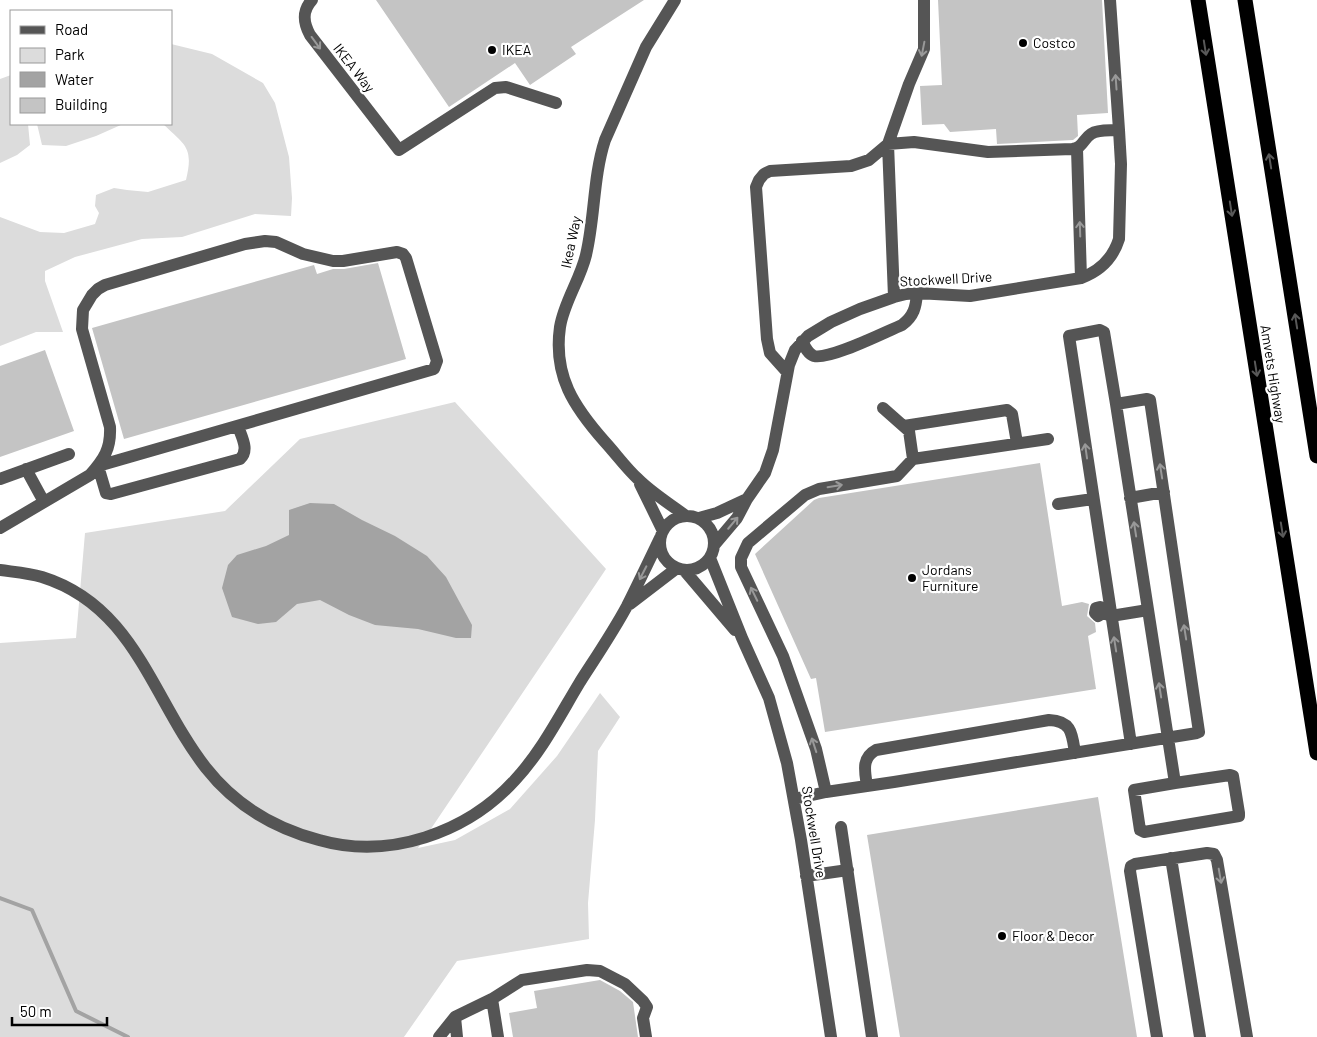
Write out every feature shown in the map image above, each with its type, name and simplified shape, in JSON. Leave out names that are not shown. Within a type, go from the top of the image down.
[{"type":"highway","name":"Amvets Highway","points":[[1198,0],[1317,753]]},
{"type":"highway","points":[[1245,0],[1317,456]]},
{"type":"street","name":"IKEA Way","points":[[312,0],[306,6],[305,27],[399,150],[491,89],[499,86],[556,103]]},
{"type":"street","name":"Ikea Way","points":[[675,0],[646,47],[605,140],[597,171],[589,242],[584,263],[560,325],[559,340],[562,373],[567,389],[584,418],[638,479],[686,516]]},
{"type":"street","points":[[894,297],[888,144],[906,92],[924,49],[924,0]]},
{"type":"street","name":"Stockwell Drive","points":[[714,544],[737,518],[747,499],[765,473],[773,450],[787,372],[792,357],[802,341],[816,330],[831,322],[894,297],[917,293],[970,296],[1081,278],[1095,272],[1112,256],[1117,245],[1120,226],[1121,164],[1110,0]]},
{"type":"street","points":[[787,372],[770,353],[767,339],[756,187],[764,174],[777,169],[851,166],[869,160],[888,144],[914,142],[988,152],[1077,149],[1092,133],[1119,130]]},
{"type":"street","points":[[1077,149],[1081,278]]},
{"type":"street","points":[[0,528],[90,475],[108,450],[110,427],[82,329],[83,310],[98,289],[114,282],[257,242],[276,242],[303,254],[333,261],[397,252],[403,254],[406,258],[437,361],[434,369],[98,466]]},
{"type":"street","points":[[802,341],[810,354],[816,356],[829,355],[844,350],[902,325],[914,312],[917,293]]},
{"type":"street","points":[[1131,744],[1103,613],[1093,499],[1069,336],[1100,330],[1104,332],[1116,404],[1175,783]]},
{"type":"street","points":[[794,799],[826,792],[1199,732],[1149,399],[1116,404]]},
{"type":"street","points":[[883,408],[909,431],[913,459]]},
{"type":"street","points":[[904,426],[1007,410],[1012,414],[1017,443]]},
{"type":"street","points":[[98,466],[104,489],[106,493],[111,494],[240,459],[244,455],[245,450],[238,426]]},
{"type":"street","points":[[826,792],[816,749],[783,656],[741,567],[740,558],[748,543],[805,495],[819,489],[897,476],[913,459],[1048,439]]},
{"type":"street","points":[[0,478],[69,454]]},
{"type":"street","points":[[26,469],[44,502]]},
{"type":"street","name":"Ikea Way","points":[[638,479],[662,535]]},
{"type":"street","points":[[1130,498],[1164,492]]},
{"type":"street","points":[[0,570],[42,577],[66,587],[81,594],[109,618],[134,649],[191,747],[221,785],[238,801],[276,825],[304,836],[330,844],[355,847],[382,846],[409,842],[460,823],[498,798],[525,769],[544,741],[626,607],[670,522],[686,516],[699,518],[717,513],[747,499]]},
{"type":"street","points":[[1058,504],[1093,499]]},
{"type":"street","points":[[662,535],[661,548],[669,563],[681,569],[696,569],[710,558],[714,544],[711,529],[699,518]]},
{"type":"street","name":"Stockwell Drive","points":[[710,558],[760,677],[776,721],[787,763],[831,1037]]},
{"type":"street","points":[[626,607],[681,569]]},
{"type":"street","name":"Stockwell Drive","points":[[681,569],[742,638]]},
{"type":"street","points":[[1103,613],[1148,610]]},
{"type":"street","points":[[866,786],[865,761],[870,753],[876,750],[1049,720],[1058,721],[1069,728],[1075,753]]},
{"type":"street","points":[[1233,776],[1240,813],[1238,816],[1153,830],[1140,830],[1134,790],[1175,783],[1233,776]]},
{"type":"street","points":[[841,827],[872,1037]]},
{"type":"street","points":[[1157,1037],[1130,871],[1131,866],[1207,853],[1214,854],[1217,860],[1247,1037]]},
{"type":"street","points":[[1171,858],[1200,1037]]},
{"type":"street","points":[[806,876],[848,870]]},
{"type":"street","points":[[440,1037],[455,1017],[492,999],[522,980],[587,970],[600,971],[625,984],[643,1001],[647,1007],[643,1018],[646,1037]]},
{"type":"street","points":[[492,999],[498,1037]]},
{"type":"street","points":[[455,1017],[457,1037]]},
{"type":"green space","points":[[172,44],[212,54],[263,83],[275,103],[289,157],[292,198],[291,216],[255,214],[182,237],[142,239],[75,257],[45,271],[45,281],[63,332],[36,332],[0,346],[0,217],[40,232],[64,233],[95,224],[99,213],[95,206],[96,195],[114,188],[148,192],[186,180],[189,160],[188,153],[177,137],[164,125],[172,125]]},
{"type":"green space","points":[[10,75],[10,125],[28,125],[30,145],[17,155],[0,163],[0,79]]},
{"type":"green space","points":[[37,125],[121,125],[66,146],[42,145]]},
{"type":"green space","points":[[455,402],[606,569],[418,848],[455,840],[510,809],[557,756],[600,693],[620,717],[598,751],[595,820],[588,903],[589,939],[457,961],[404,1037],[0,1037],[0,643],[76,638],[85,533],[225,511],[300,439]]},
{"type":"water","points":[[310,503],[334,504],[395,536],[427,556],[446,577],[472,625],[471,638],[456,638],[418,629],[375,625],[349,615],[320,600],[297,604],[276,622],[258,624],[232,617],[222,588],[228,565],[237,555],[266,546],[289,535],[289,510]]},
{"type":"building","name":"IKEA","points":[[376,0],[644,0],[571,47],[576,54],[530,85],[515,63],[449,107]]},
{"type":"building","name":"Costco","points":[[938,0],[1102,0],[1108,113],[1077,115],[1078,136],[1073,140],[997,144],[996,129],[950,132],[944,124],[922,125],[920,86],[942,85]]},
{"type":"building","points":[[378,263],[406,359],[124,439],[92,328],[314,265],[317,274],[333,269]]},
{"type":"building","points":[[45,350],[74,431],[0,457],[0,366]]},
{"type":"building","name":"Jordans Furniture","points":[[1040,463],[1062,606],[1082,602],[1089,604],[1087,616],[1095,623],[1096,632],[1088,636],[1096,689],[825,732],[816,678],[811,679],[755,554],[814,500],[819,498]]},
{"type":"building","name":"Floor & Decor","points":[[1098,797],[1137,1037],[900,1037],[867,835]]},
{"type":"building","points":[[600,980],[620,991],[633,1002],[638,1037],[513,1037],[509,1013],[537,1008],[534,991]]},
{"type":"waterway","points":[[0,898],[32,910],[76,1011],[128,1037]]},
{"type":"place","name":"Costco","points":[[1023,43]]},
{"type":"place","name":"IKEA","points":[[492,50]]},
{"type":"place","name":"Jordans Furniture","points":[[912,578]]},
{"type":"place","name":"Floor & Decor","points":[[1002,936]]}]
